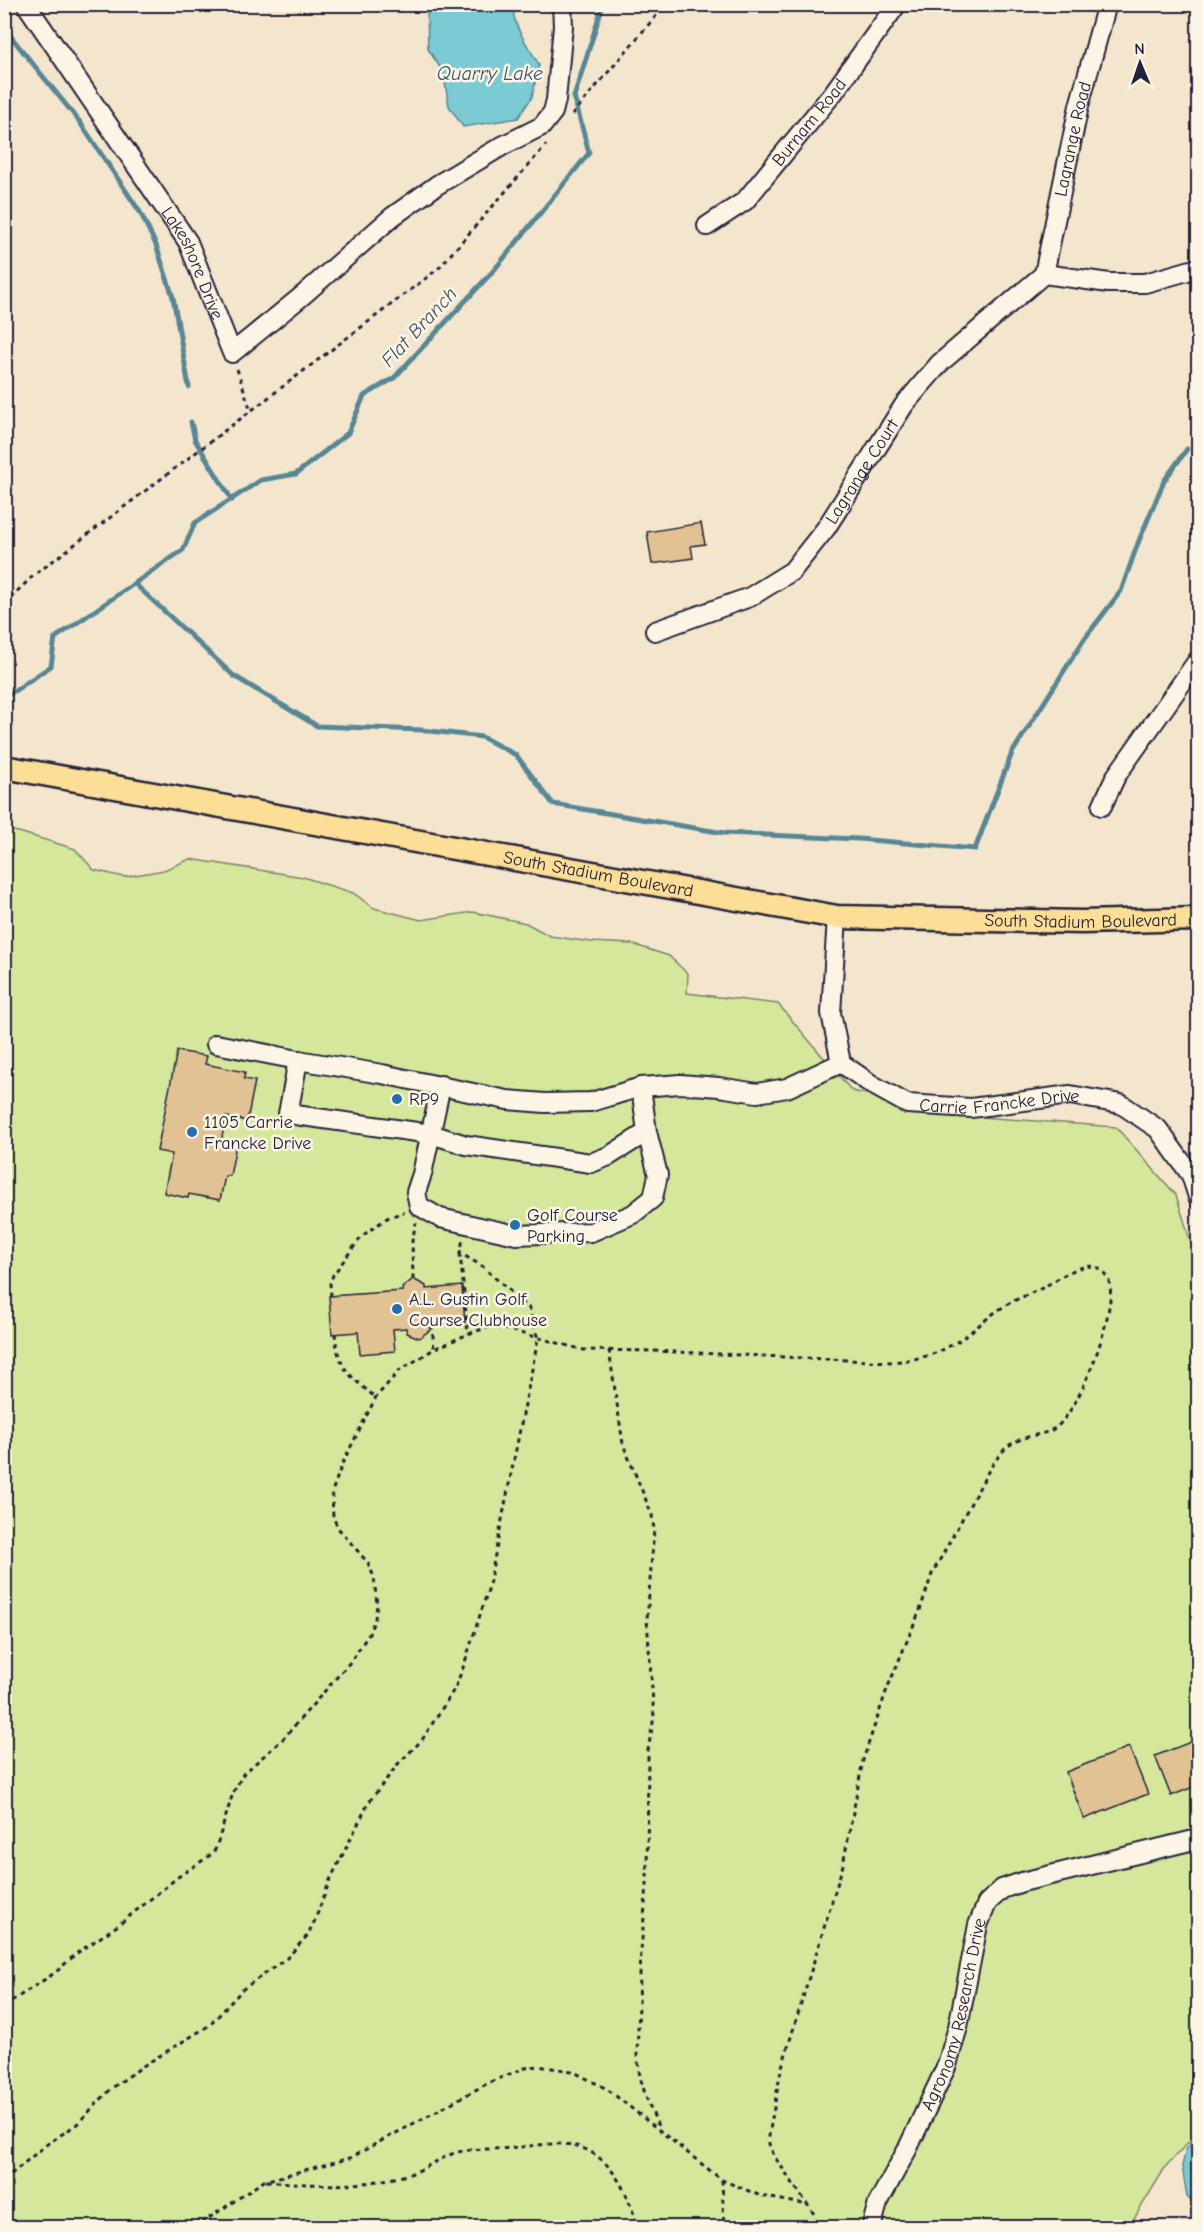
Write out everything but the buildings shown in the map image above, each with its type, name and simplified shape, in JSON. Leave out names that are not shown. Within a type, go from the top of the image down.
[{"type":"main road","name":"South Stadium Boulevard","points":[[4,767],[837,917],[1082,922],[1198,919]]},
{"type":"street","name":"Lakeshore Drive","points":[[26,4],[188,242],[232,353]]},
{"type":"street","points":[[232,353],[302,296],[392,216],[437,185],[502,146],[542,126],[553,112],[563,26],[562,4]]},
{"type":"street","name":"Burnam Road","points":[[707,226],[745,201],[834,92],[897,4]]},
{"type":"street","name":"Lagrange Road","points":[[1044,274],[1079,106],[1107,4]]},
{"type":"street","points":[[1044,274],[1109,283],[1145,283],[1198,268]]},
{"type":"street","name":"Lagrange Court","points":[[655,631],[750,597],[792,571],[826,528],[910,398],[940,363],[1044,274]]},
{"type":"street","points":[[1102,806],[1116,776],[1198,660]]},
{"type":"street","points":[[216,1044],[441,1085],[507,1100],[545,1103],[591,1102],[641,1087],[680,1084],[758,1093],[787,1088],[841,1063],[831,1013],[837,917]]},
{"type":"street","points":[[298,1060],[288,1114],[431,1134],[466,1145],[591,1163],[609,1156],[647,1132]]},
{"type":"street","name":"Carrie Francke Drive","points":[[841,1063],[871,1084],[907,1104],[971,1108],[1070,1095],[1121,1104],[1158,1129],[1191,1175],[1198,1197]]},
{"type":"street","points":[[441,1085],[416,1192],[419,1206],[440,1218],[516,1235],[591,1232],[633,1214],[653,1197],[658,1175],[647,1132],[641,1087]]},
{"type":"street","name":"Agronomy Research Drive","points":[[871,2228],[878,2203],[907,2150],[947,2065],[958,2027],[978,1924],[987,1903],[1002,1889],[1022,1882],[1198,1839]]},
{"type":"path","points":[[565,122],[666,4]]},
{"type":"path","points":[[4,603],[33,576],[438,269],[550,139]]},
{"type":"path","points":[[232,353],[251,411]]},
{"type":"path","points":[[413,1279],[412,1241],[419,1206]]},
{"type":"path","points":[[331,1296],[330,1283],[333,1275],[362,1236],[371,1227],[387,1218],[419,1206]]},
{"type":"path","points":[[467,1224],[460,1253],[468,1334]]},
{"type":"path","points":[[4,2180],[46,2145],[77,2124],[112,2088],[142,2066],[210,2025],[243,1989],[287,1958],[307,1936],[330,1880],[369,1802],[392,1771],[422,1740],[455,1688],[488,1590],[538,1339],[529,1308],[482,1266],[460,1253]]},
{"type":"path","points":[[4,2006],[56,1972],[77,1953],[117,1926],[178,1877],[212,1854],[216,1848],[233,1793],[243,1774],[294,1727],[351,1661],[369,1634],[377,1605],[374,1577],[368,1563],[338,1528],[333,1517],[332,1492],[342,1464],[376,1397],[399,1371],[434,1349],[490,1327],[584,1350],[892,1362],[913,1360],[931,1356],[951,1346],[1012,1300],[1080,1268],[1088,1266],[1102,1270],[1110,1286],[1109,1309],[1100,1344],[1068,1414],[1053,1431],[1017,1441],[1000,1455],[989,1470],[948,1541],[932,1574],[920,1610],[887,1689],[863,1760],[843,1864],[781,2070],[768,2135],[774,2156],[814,2214],[814,2228]]},
{"type":"path","points":[[432,1325],[434,1349]]},
{"type":"path","points":[[335,1333],[337,1353],[344,1366],[355,1380],[376,1397]]},
{"type":"path","points":[[609,1350],[623,1444],[652,1515],[654,1529],[647,1619],[654,1717],[648,1750],[647,1886],[641,1950],[637,2055],[645,2097],[660,2131]]},
{"type":"path","points":[[194,2228],[264,2181],[350,2158],[490,2082],[525,2068],[555,2067],[589,2078],[607,2089],[722,2180],[761,2196],[808,2205]]},
{"type":"path","points":[[264,2181],[348,2186],[413,2173],[453,2154],[471,2150],[573,2145],[594,2153],[610,2168],[626,2193],[638,2228]]},
{"type":"path","points":[[722,2180],[724,2228]]},
{"type":"green space","points":[[5,830],[75,849],[94,870],[124,877],[164,870],[190,859],[303,877],[353,893],[374,908],[421,920],[473,912],[526,923],[550,936],[591,942],[632,944],[669,956],[688,974],[687,993],[778,1004],[852,1091],[967,1116],[1116,1127],[1176,1195],[1198,1265],[1198,2132],[1166,2166],[1129,2227],[5,2228]]},
{"type":"water","name":"Quarry Lake","points":[[429,5],[514,5],[518,28],[539,65],[532,97],[518,118],[463,127],[449,106],[443,72],[428,49],[427,11]]},
{"type":"water","points":[[1198,2136],[1198,2208],[1187,2197],[1182,2166],[1186,2149]]},
{"type":"waterway","name":"Flat Branch","points":[[4,698],[51,666],[55,638],[183,550],[195,523],[261,480],[296,474],[348,433],[364,396],[394,378],[495,269],[589,153],[574,97],[603,4]]},
{"type":"waterway","points":[[4,28],[79,121],[140,212],[156,245],[173,297],[189,387]]},
{"type":"waterway","points":[[191,422],[195,440],[232,500]]},
{"type":"waterway","points":[[135,584],[234,676],[317,726],[422,730],[482,737],[516,755],[553,804],[724,833],[858,839],[975,849],[1012,753],[1085,638],[1121,591],[1164,481],[1187,449]]},
{"type":"place","name":"RP9","points":[[397,1099]]},
{"type":"place","name":"1105 Carrie Francke Drive","points":[[192,1132]]},
{"type":"place","name":"Golf Course Parking","points":[[515,1225]]},
{"type":"place","name":"A.L. Gustin Golf Course Clubhouse","points":[[397,1309]]}]
